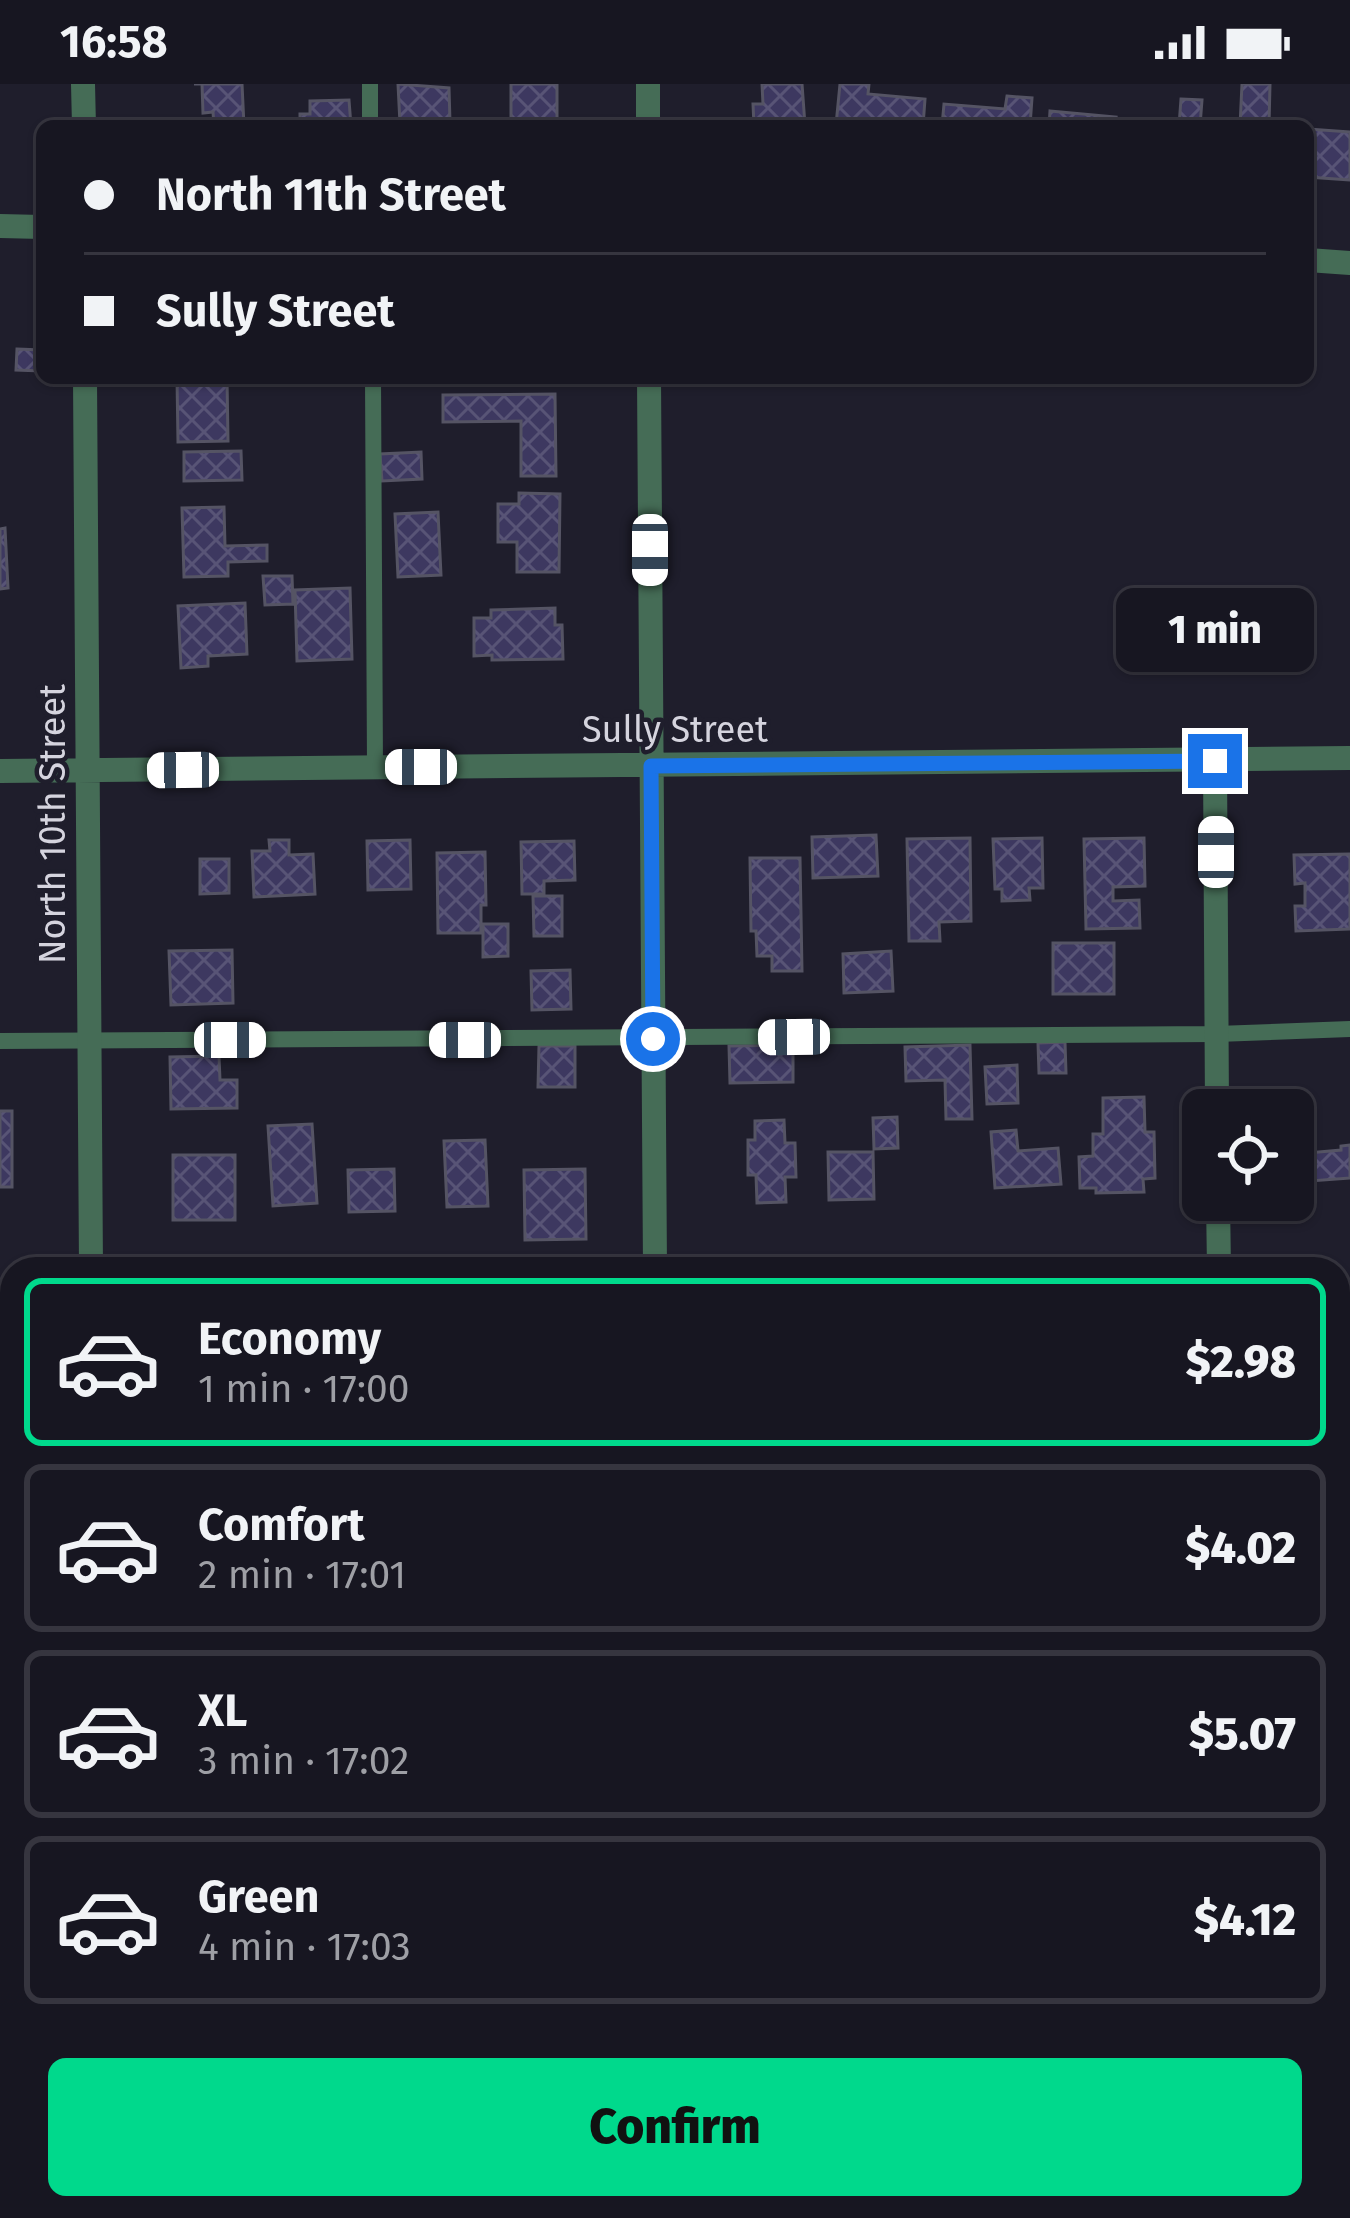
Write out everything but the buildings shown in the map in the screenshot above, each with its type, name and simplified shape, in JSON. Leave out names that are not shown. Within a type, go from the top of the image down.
[{"type":"street","points":[[83,84],[83,120]]},
{"type":"street","points":[[648,84],[648,120]]},
{"type":"street","points":[[0,226],[36,226]]},
{"type":"street","points":[[1314,260],[1350,263]]},
{"type":"street","name":"North 10th Street","points":[[85,384],[91,1257]]},
{"type":"street","points":[[649,384],[655,1257]]},
{"type":"street","name":"Sully Street","points":[[0,771],[1350,758]]},
{"type":"street","points":[[1215,761],[1217,1089]]},
{"type":"street","points":[[1218,1221],[1219,1257]]},
{"type":"lane","points":[[370,84],[370,120]]},
{"type":"lane","points":[[373,384],[375,768]]},
{"type":"lane","points":[[0,1041],[1217,1034],[1350,1029]]},
{"type":"route","points":[[653,1039],[651,766],[1215,761]]}]
